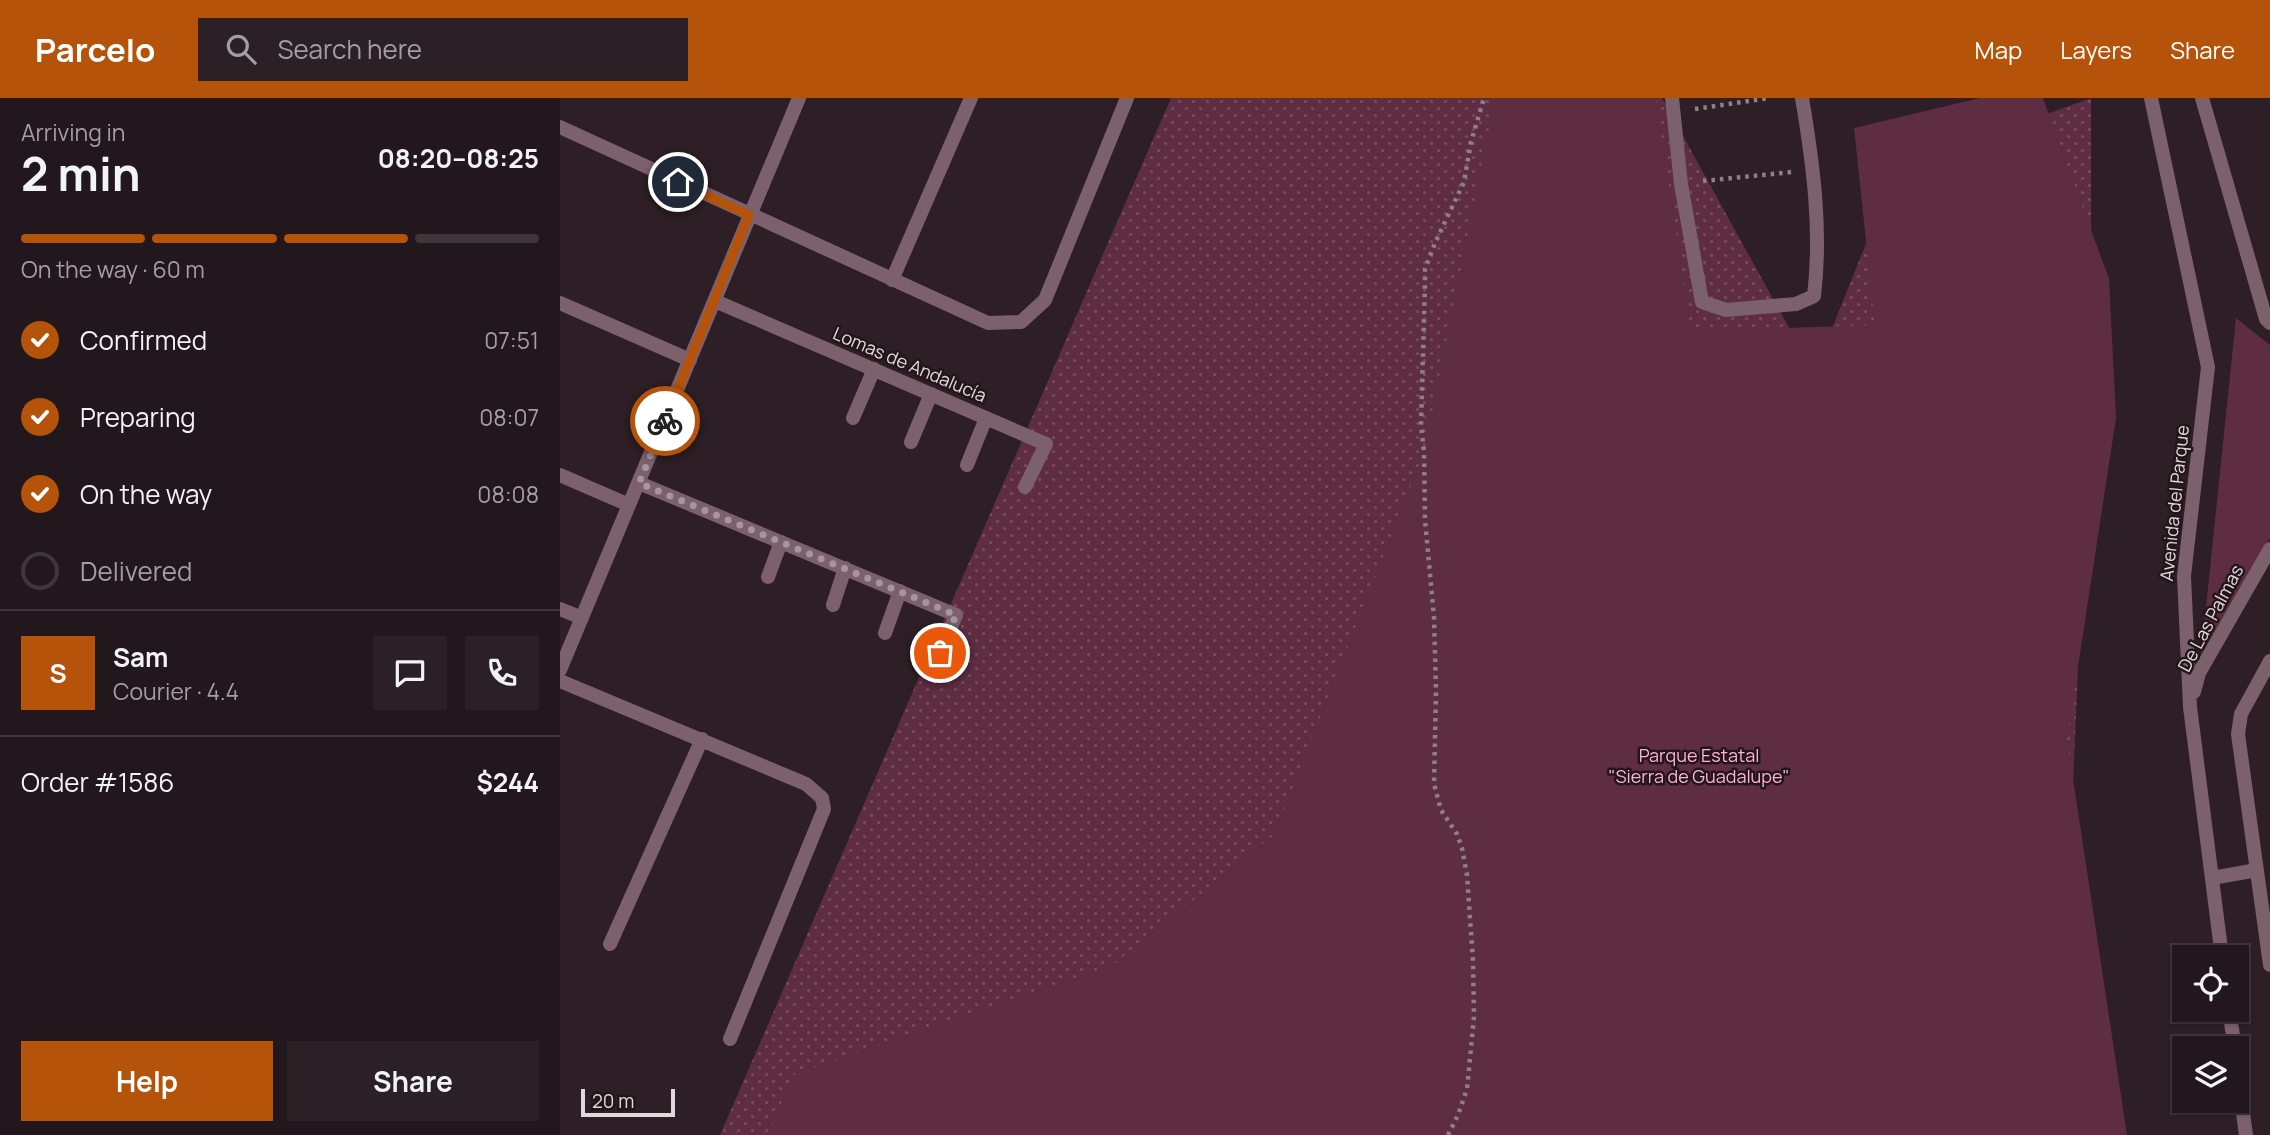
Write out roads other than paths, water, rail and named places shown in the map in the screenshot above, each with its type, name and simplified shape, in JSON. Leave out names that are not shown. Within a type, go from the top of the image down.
[{"type":"street","points":[[560,670],[799,98]]},
{"type":"street","points":[[892,279],[971,98]]},
{"type":"street","points":[[560,127],[988,323],[1021,322],[1045,300],[1127,98]]},
{"type":"street","points":[[1672,105],[1681,184],[1702,303],[1726,310],[1796,304],[1814,296],[1814,170],[1802,98]]},
{"type":"street","name":"Avenida del Parque","points":[[2151,98],[2208,367],[2185,576],[2190,707],[2220,945]]},
{"type":"street","points":[[2202,98],[2266,319],[2270,323]]},
{"type":"street","name":"Lomas de Andalucía","points":[[715,302],[1046,444],[1025,487]]},
{"type":"street","points":[[560,303],[690,360]]},
{"type":"street","points":[[853,418],[874,369]]},
{"type":"street","points":[[911,442],[931,394]]},
{"type":"street","points":[[967,465],[986,418]]},
{"type":"street","points":[[560,475],[629,505]]},
{"type":"street","points":[[639,483],[956,615],[940,653]]},
{"type":"street","points":[[768,577],[781,542]]},
{"type":"street","name":"De Las Palmas","points":[[2190,707],[2199,673],[2270,549]]},
{"type":"street","points":[[832,605],[845,568]]},
{"type":"street","points":[[885,633],[900,591]]},
{"type":"street","points":[[560,609],[582,618]]},
{"type":"street","points":[[2270,661],[2241,714],[2238,734],[2270,965]]},
{"type":"street","points":[[560,681],[806,784],[822,798],[824,809],[730,1039]]},
{"type":"street","points":[[610,944],[702,739]]},
{"type":"street","points":[[2212,878],[2257,870]]},
{"type":"street","points":[[2243,1113],[2246,1135]]},
{"type":"park label","name":"Parque Estatal \"Sierra de Guadalupe\"","points":[[1699,765]]}]
